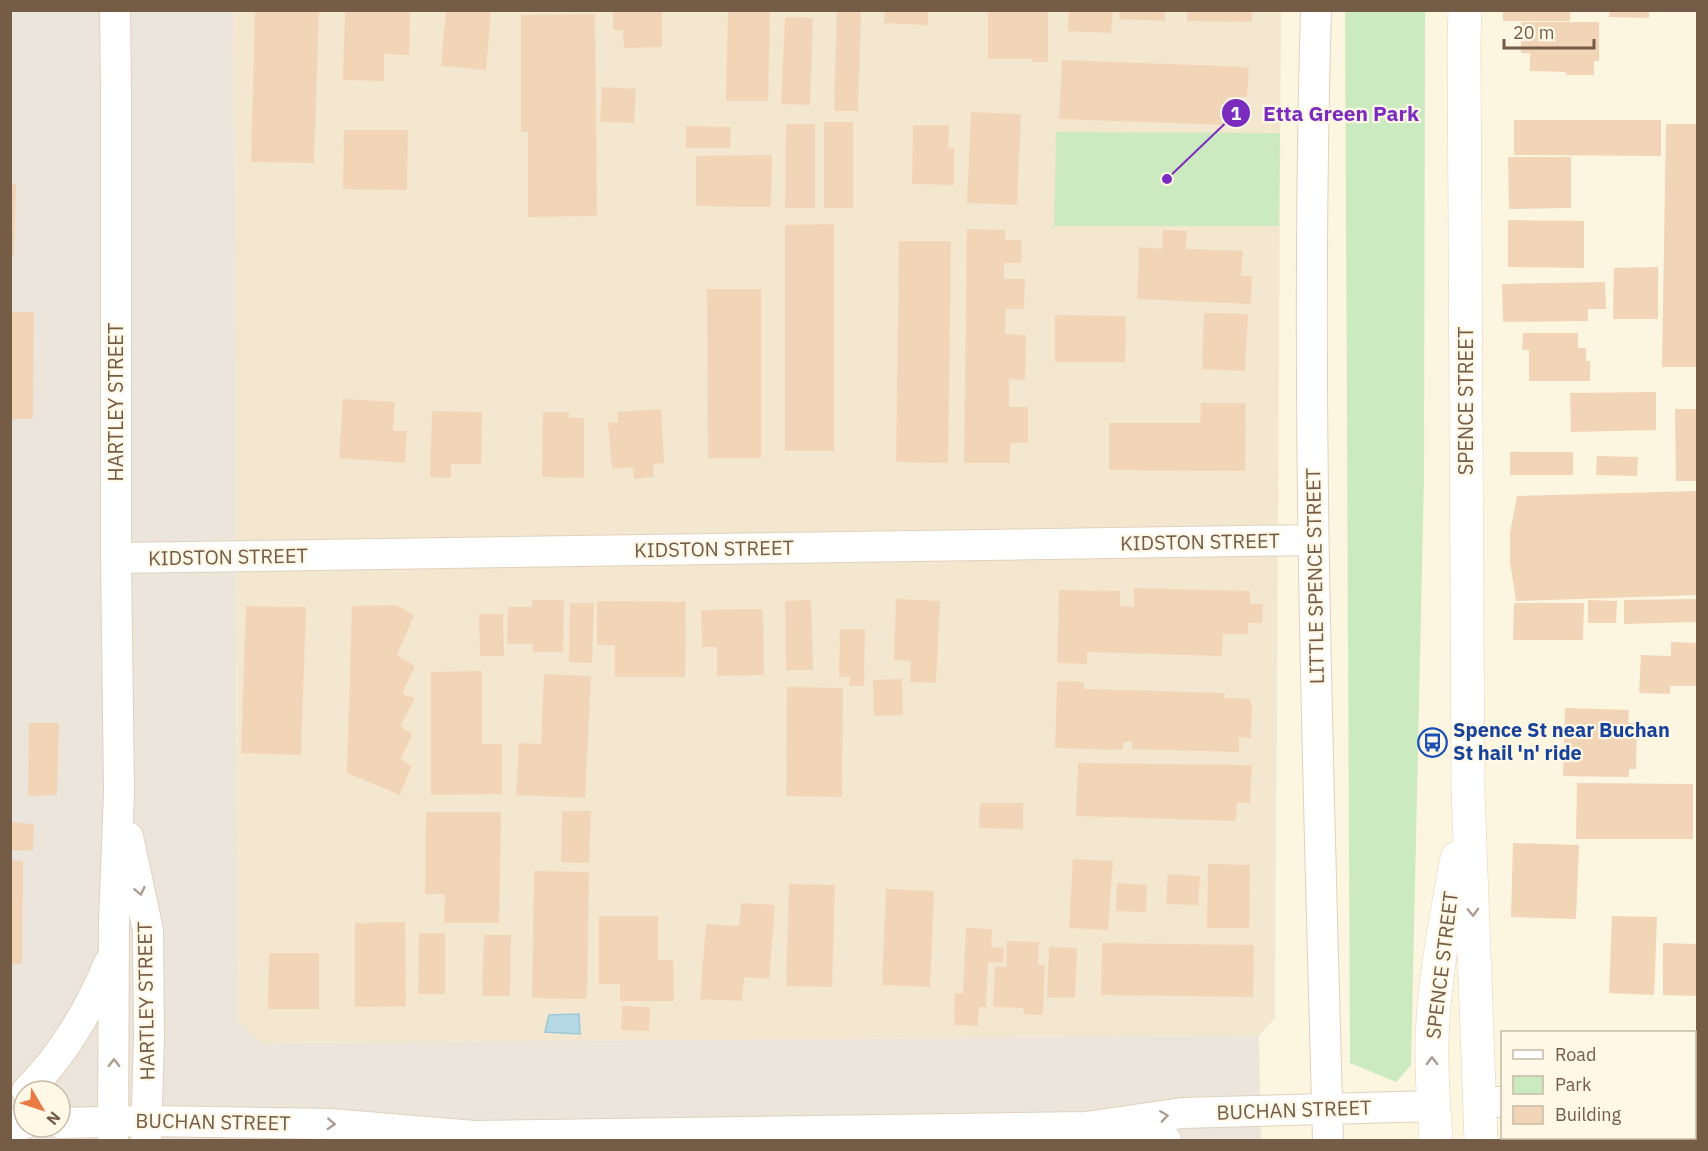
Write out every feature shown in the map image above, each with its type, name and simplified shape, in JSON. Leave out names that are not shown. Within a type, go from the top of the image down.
[{"type":"street","name":"HARTLEY STREET","points":[[113,1131],[114,954],[119,793],[115,10]]},
{"type":"street","name":"LITTLE SPENCE STREET","points":[[1316,10],[1313,128],[1313,540],[1328,1140]]},
{"type":"street","name":"SPENCE STREET","points":[[1465,10],[1468,791],[1491,1102],[1481,1140]]},
{"type":"street","name":"KIDSTON STREET","points":[[116,558],[1313,540]]},
{"type":"street","name":"SPENCE STREET","points":[[1436,1140],[1432,1058],[1435,1002],[1442,939],[1468,791]]},
{"type":"street","name":"HARTLEY STREET","points":[[119,793],[148,930],[149,1036],[146,1131]]},
{"type":"street","points":[[40,1079],[83,1019],[114,954]]},
{"type":"street","name":"BUCHAN STREET","points":[[72,1125],[113,1131],[146,1131],[330,1124],[474,1136],[1086,1127],[1182,1113],[1327,1110],[1491,1102]]},
{"type":"street","name":"BUCHAN STREET","points":[[1086,1127],[1166,1140]]},
{"type":"street","name":"BUCHAN STREET","points":[[444,1140],[474,1136]]},
{"type":"shaded area","points":[[10,11],[233,11],[238,1022],[261,1043],[1259,1036],[1261,1140],[11,1140]]},
{"type":"shaded area","points":[[233,11],[1281,11],[1275,1018],[1259,1036],[261,1043],[238,1023]]},
{"type":"green space","points":[[1345,11],[1425,11],[1424,476],[1411,1065],[1396,1082],[1350,1063]]},
{"type":"green space","points":[[1056,132],[1280,133],[1279,226],[1054,226]]},
{"type":"water","points":[[579,1014],[580,1034],[545,1032],[549,1015]]},
{"type":"building","points":[[255,10],[319,10],[314,163],[251,162]]},
{"type":"building","points":[[446,10],[491,10],[486,70],[441,66]]},
{"type":"building","points":[[613,10],[662,10],[662,47],[624,48],[623,30],[613,30]]},
{"type":"building","points":[[728,10],[770,10],[768,101],[726,101]]},
{"type":"building","points":[[837,10],[861,10],[858,111],[834,111]]},
{"type":"building","points":[[885,10],[928,10],[928,25],[884,23]]},
{"type":"building","points":[[988,10],[1048,10],[1048,62],[1032,62],[1032,59],[988,59]]},
{"type":"building","points":[[1069,10],[1113,10],[1111,33],[1068,31]]},
{"type":"building","points":[[1120,10],[1165,10],[1165,21],[1119,19]]},
{"type":"building","points":[[1187,10],[1252,10],[1252,22],[1187,21]]},
{"type":"building","points":[[1503,10],[1570,10],[1570,21],[1503,21]]},
{"type":"building","points":[[1610,10],[1649,10],[1649,18],[1609,17]]},
{"type":"building","points":[[345,11],[410,12],[409,55],[384,54],[384,81],[343,80]]},
{"type":"building","points":[[595,14],[597,216],[528,217],[528,132],[521,132],[521,15]]},
{"type":"building","points":[[785,17],[813,18],[810,105],[781,104]]},
{"type":"building","points":[[1521,22],[1599,22],[1599,61],[1594,61],[1594,75],[1530,71],[1530,53],[1521,53]]},
{"type":"building","points":[[1062,60],[1249,67],[1247,97],[1227,97],[1227,125],[1059,119]]},
{"type":"building","points":[[602,87],[636,89],[634,123],[600,122]]},
{"type":"building","points":[[971,112],[1021,114],[1017,205],[967,203]]},
{"type":"building","points":[[1514,120],[1661,120],[1661,156],[1514,155]]},
{"type":"building","points":[[824,122],[853,122],[853,208],[824,208]]},
{"type":"building","points":[[786,124],[815,124],[815,208],[785,208]]},
{"type":"building","points":[[1666,124],[1698,124],[1698,367],[1662,367]]},
{"type":"building","points":[[913,125],[949,125],[948,148],[954,148],[954,185],[912,184]]},
{"type":"building","points":[[686,126],[731,127],[730,148],[686,148]]},
{"type":"building","points":[[344,130],[408,130],[407,190],[343,189]]},
{"type":"building","points":[[772,155],[771,207],[696,206],[696,156]]},
{"type":"building","points":[[1508,157],[1571,157],[1571,208],[1509,209]]},
{"type":"building","points":[[10,184],[16,184],[14,256],[10,256]]},
{"type":"building","points":[[1508,220],[1584,221],[1584,268],[1508,267]]},
{"type":"building","points":[[834,224],[834,451],[785,451],[785,225]]},
{"type":"building","points":[[967,229],[1005,230],[1005,240],[1022,240],[1021,263],[1004,263],[1004,279],[1025,279],[1024,309],[1006,309],[1005,334],[1026,335],[1025,380],[1009,379],[1009,407],[1028,407],[1028,443],[1010,443],[1010,463],[964,463]]},
{"type":"building","points":[[1163,230],[1187,231],[1186,249],[1243,251],[1241,276],[1252,276],[1251,304],[1137,299],[1139,247],[1162,249]]},
{"type":"building","points":[[899,241],[951,241],[948,463],[896,462]]},
{"type":"building","points":[[1658,267],[1658,319],[1613,319],[1614,268]]},
{"type":"building","points":[[1605,282],[1606,309],[1588,309],[1588,321],[1503,322],[1502,284]]},
{"type":"building","points":[[707,289],[761,289],[761,458],[708,458]]},
{"type":"building","points":[[10,312],[34,312],[33,419],[10,419]]},
{"type":"building","points":[[1204,313],[1248,314],[1245,371],[1202,369]]},
{"type":"building","points":[[1055,315],[1126,316],[1125,362],[1055,362]]},
{"type":"building","points":[[1523,333],[1578,333],[1578,348],[1586,348],[1586,361],[1590,361],[1590,381],[1529,381],[1529,350],[1522,350]]},
{"type":"building","points":[[1656,392],[1656,430],[1571,432],[1570,393]]},
{"type":"building","points":[[343,399],[395,402],[393,431],[407,431],[405,463],[339,458]]},
{"type":"building","points":[[1201,403],[1246,403],[1245,471],[1109,470],[1109,423],[1200,423]]},
{"type":"building","points":[[661,409],[664,463],[653,464],[654,477],[634,479],[633,467],[612,469],[608,423],[618,422],[617,412]]},
{"type":"building","points":[[1675,409],[1698,409],[1698,481],[1676,481]]},
{"type":"building","points":[[432,411],[482,412],[481,464],[451,464],[451,478],[430,477]]},
{"type":"building","points":[[543,412],[569,412],[569,418],[584,418],[584,478],[542,477]]},
{"type":"building","points":[[1510,452],[1573,452],[1573,475],[1510,475]]},
{"type":"building","points":[[1597,456],[1638,457],[1637,476],[1596,475]]},
{"type":"building","points":[[1698,491],[1698,595],[1516,601],[1510,562],[1510,533],[1517,496]]},
{"type":"building","points":[[1134,588],[1250,591],[1250,604],[1263,604],[1262,623],[1248,623],[1248,634],[1223,634],[1222,656],[1087,652],[1087,664],[1057,663],[1059,590],[1120,591],[1120,606],[1134,607]]},
{"type":"building","points":[[896,599],[940,601],[936,683],[910,682],[911,661],[894,660]]},
{"type":"building","points":[[1696,599],[1696,622],[1624,624],[1624,600]]},
{"type":"building","points":[[532,600],[564,600],[563,652],[533,652],[533,644],[507,644],[508,607],[532,607]]},
{"type":"building","points":[[811,600],[813,670],[786,670],[785,601]]},
{"type":"building","points":[[1588,600],[1617,601],[1616,623],[1588,623]]},
{"type":"building","points":[[597,601],[686,602],[685,677],[615,677],[615,645],[597,645]]},
{"type":"building","points":[[570,603],[594,603],[592,663],[569,662]]},
{"type":"building","points":[[1514,603],[1584,603],[1583,640],[1513,640]]},
{"type":"building","points":[[396,605],[414,615],[397,655],[415,666],[402,694],[415,698],[400,726],[412,734],[401,759],[411,767],[400,795],[347,773],[352,606]]},
{"type":"building","points":[[246,606],[306,607],[301,755],[241,753]]},
{"type":"building","points":[[763,609],[764,675],[717,676],[717,647],[702,647],[701,610]]},
{"type":"building","points":[[479,614],[503,614],[504,656],[480,656]]},
{"type":"building","points":[[840,629],[865,629],[864,686],[849,686],[850,677],[839,677]]},
{"type":"building","points":[[1671,642],[1698,643],[1698,686],[1670,686],[1670,694],[1639,693],[1641,655],[1671,656]]},
{"type":"building","points":[[482,671],[482,744],[502,744],[502,794],[431,795],[431,672]]},
{"type":"building","points":[[544,674],[591,676],[585,798],[516,795],[519,743],[541,744]]},
{"type":"building","points":[[902,679],[903,715],[874,716],[873,680]]},
{"type":"building","points":[[1057,681],[1084,682],[1084,689],[1225,693],[1224,698],[1250,699],[1250,704],[1252,704],[1251,738],[1239,737],[1239,752],[1132,749],[1132,742],[1123,742],[1123,750],[1055,748]]},
{"type":"building","points":[[787,687],[843,688],[842,797],[786,796]]},
{"type":"building","points":[[1565,708],[1629,710],[1628,723],[1637,723],[1636,769],[1629,769],[1629,777],[1563,776]]},
{"type":"building","points":[[29,723],[59,723],[57,795],[28,796]]},
{"type":"building","points":[[1078,763],[1252,765],[1250,803],[1237,803],[1236,821],[1076,816]]},
{"type":"building","points":[[1577,783],[1693,784],[1693,839],[1576,839]]},
{"type":"building","points":[[980,803],[1023,803],[1023,829],[979,828]]},
{"type":"building","points":[[562,811],[591,811],[589,863],[561,862]]},
{"type":"building","points":[[426,812],[501,812],[499,923],[444,923],[445,894],[425,894]]},
{"type":"building","points":[[10,822],[34,824],[33,851],[10,850]]},
{"type":"building","points":[[1513,843],[1579,845],[1576,919],[1511,917]]},
{"type":"building","points":[[1073,859],[1113,861],[1108,930],[1069,928]]},
{"type":"building","points":[[10,860],[23,861],[22,964],[10,964]]},
{"type":"building","points":[[1208,864],[1250,865],[1249,928],[1207,928]]},
{"type":"building","points":[[534,871],[589,872],[587,999],[532,998]]},
{"type":"building","points":[[1168,874],[1200,876],[1198,905],[1166,904]]},
{"type":"building","points":[[1117,883],[1147,885],[1146,912],[1116,911]]},
{"type":"building","points":[[789,884],[835,885],[832,987],[786,986]]},
{"type":"building","points":[[886,889],[934,891],[930,987],[882,985]]},
{"type":"building","points":[[741,903],[775,905],[769,979],[744,977],[742,1001],[700,999],[706,924],[739,926]]},
{"type":"building","points":[[599,916],[658,916],[658,960],[673,960],[674,1001],[620,1001],[620,984],[599,984]]},
{"type":"building","points":[[1612,916],[1657,917],[1654,995],[1609,993]]},
{"type":"building","points":[[405,922],[406,1006],[355,1007],[355,923]]},
{"type":"building","points":[[966,928],[992,929],[991,947],[1004,948],[1003,963],[988,962],[986,1007],[979,1007],[978,1026],[954,1025],[955,993],[963,993]]},
{"type":"building","points":[[419,933],[445,933],[445,994],[418,994]]},
{"type":"building","points":[[484,935],[511,935],[510,996],[482,996]]},
{"type":"building","points":[[1007,941],[1039,942],[1038,965],[1045,965],[1043,1015],[1024,1014],[1023,1008],[993,1007],[995,966],[1006,967]]},
{"type":"building","points":[[1102,943],[1254,945],[1253,997],[1101,995]]},
{"type":"building","points":[[1663,943],[1698,944],[1698,996],[1663,995]]},
{"type":"building","points":[[1049,947],[1077,948],[1075,998],[1047,997]]},
{"type":"building","points":[[269,953],[319,953],[319,1009],[268,1009]]},
{"type":"building","points":[[622,1006],[650,1007],[649,1031],[621,1030]]},
{"type":"place","name":"Etta Green Park","points":[[1167,179]]},
{"type":"place","name":"Spence St near Buchan St hail 'n' ride","points":[[1432,742]]}]
